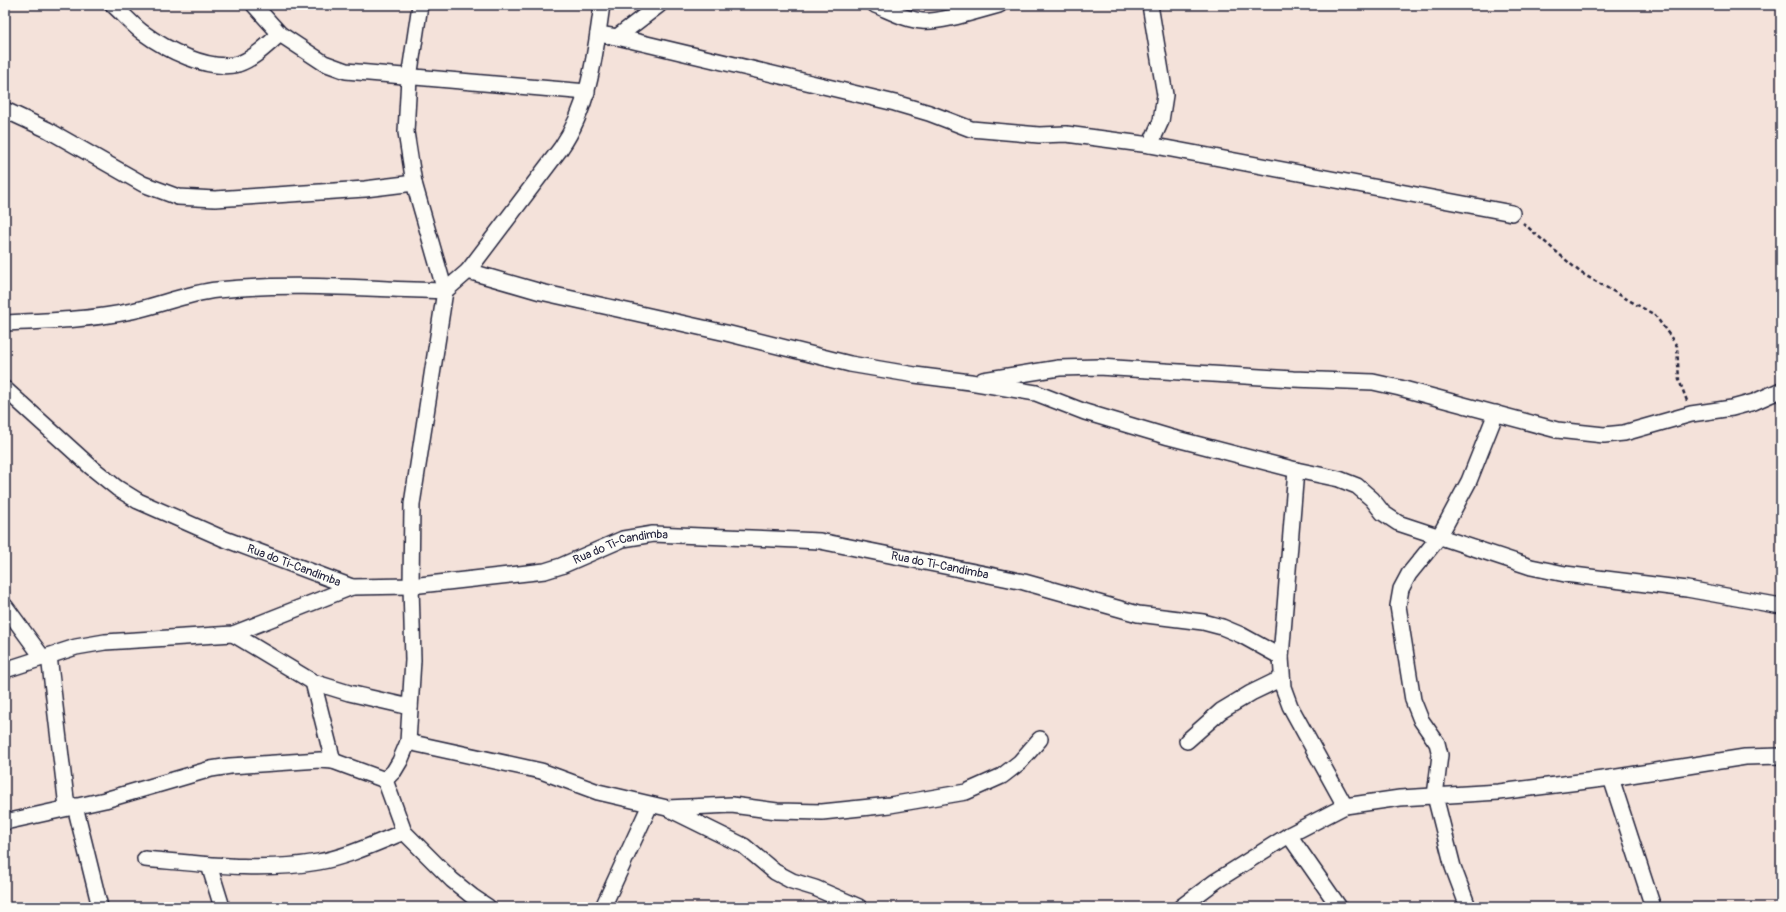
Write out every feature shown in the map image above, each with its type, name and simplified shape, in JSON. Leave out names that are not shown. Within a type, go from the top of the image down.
[{"type":"street","points":[[113,5],[142,31],[160,44],[183,55],[206,63],[224,66],[239,64],[251,58],[280,34]]},
{"type":"street","points":[[254,5],[280,34],[332,67],[346,71],[409,78],[587,92]]},
{"type":"street","points":[[5,323],[73,320],[131,311],[191,294],[217,290],[288,287],[445,291],[468,271],[566,140],[587,92],[602,5]]},
{"type":"street","points":[[617,37],[660,5]]},
{"type":"street","points":[[875,5],[909,19],[923,22],[938,20],[999,5]]},
{"type":"street","points":[[1150,5],[1165,96],[1161,121],[1150,145]]},
{"type":"street","points":[[385,780],[394,771],[408,742],[413,660],[411,586],[413,493],[445,291],[414,183],[406,132],[409,78],[419,6]]},
{"type":"street","points":[[598,34],[617,37],[895,103],[929,113],[971,129],[1026,134],[1066,134],[1150,145],[1512,213]]},
{"type":"street","points":[[5,110],[48,130],[143,184],[178,197],[215,199],[365,189],[414,183]]},
{"type":"street","points":[[468,271],[541,292],[726,333],[850,364],[915,375],[970,382],[1036,394],[1085,412],[1296,470],[1325,475],[1357,486],[1372,499],[1384,513],[1398,523],[1531,567],[1565,574],[1687,589],[1781,606]]},
{"type":"street","points":[[970,382],[1059,368],[1092,367],[1293,379],[1373,382],[1557,430],[1604,435],[1624,433],[1691,414],[1732,408],[1754,402],[1781,390]]},
{"type":"street","name":"Rua do Ti-Candimba","points":[[5,389],[91,467],[117,488],[138,501],[222,538],[352,587],[411,586],[545,571],[561,566],[623,539],[653,534],[820,541],[1024,582],[1138,614],[1203,622],[1222,627],[1241,635],[1281,657]]},
{"type":"street","points":[[1468,907],[1453,867],[1435,796],[1440,756],[1437,743],[1422,720],[1413,700],[1398,606],[1401,589],[1409,574],[1439,537],[1469,481],[1496,413]]},
{"type":"street","points":[[1296,470],[1281,657],[1283,686],[1290,706],[1345,806]]},
{"type":"street","points":[[5,670],[76,647],[105,642],[234,634],[352,587]]},
{"type":"street","points":[[5,606],[46,657],[71,806],[100,907]]},
{"type":"street","points":[[234,634],[313,682],[349,693],[410,707]]},
{"type":"street","points":[[1187,741],[1220,711],[1251,693],[1282,678]]},
{"type":"street","points":[[313,682],[333,761]]},
{"type":"street","points":[[408,742],[541,771],[598,792],[667,808],[732,806],[777,811],[822,812],[890,805],[966,792],[1002,776],[1020,762],[1040,738]]},
{"type":"street","points":[[1181,907],[1216,881],[1289,834],[1345,806],[1400,798],[1499,792],[1611,778],[1745,757],[1781,756]]},
{"type":"street","points":[[5,822],[71,806],[105,800],[210,769],[303,760],[333,761],[385,780],[404,832],[474,902],[488,907]]},
{"type":"street","points":[[1611,778],[1654,907]]},
{"type":"street","points":[[603,907],[650,805]]},
{"type":"street","points":[[667,808],[744,846],[781,875],[859,907]]},
{"type":"street","points":[[145,859],[209,865],[282,866],[318,862],[404,832]]},
{"type":"street","points":[[1289,834],[1339,907]]},
{"type":"street","points":[[209,865],[222,907]]},
{"type":"path","points":[[1512,213],[1581,273],[1655,315],[1677,346],[1679,380],[1691,414]]}]
